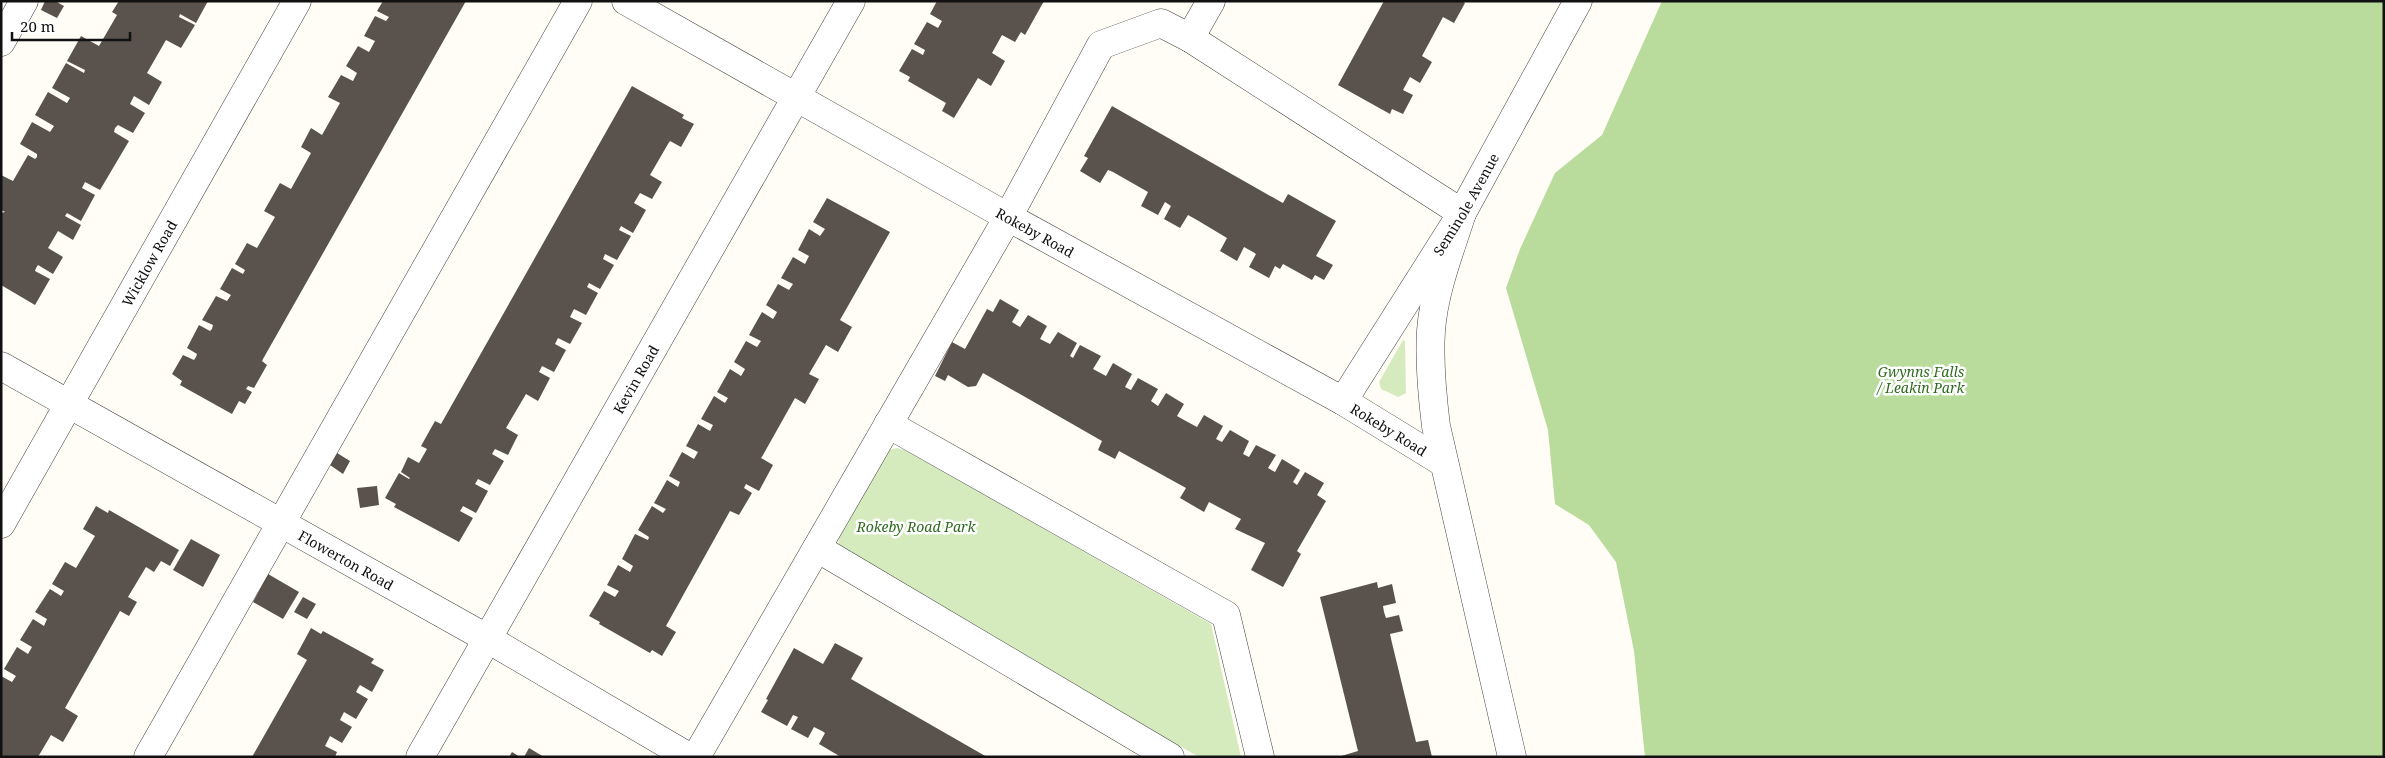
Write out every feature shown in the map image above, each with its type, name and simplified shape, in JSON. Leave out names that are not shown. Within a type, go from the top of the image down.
[{"type":"street","points":[[1,42],[24,1]]},
{"type":"street","name":"Wicklow Road","points":[[1,524],[296,1]]},
{"type":"street","points":[[148,757],[578,1]]},
{"type":"street","name":"Rokeby Road","points":[[626,1],[1008,217],[1343,400],[1444,463]]},
{"type":"street","name":"Kevin Road","points":[[420,757],[851,1]]},
{"type":"street","points":[[1190,38],[1211,1]]},
{"type":"street","name":"Seminole Avenue","points":[[1343,400],[1462,213],[1578,1]]},
{"type":"street","points":[[696,757],[1008,217],[1101,45],[1161,23],[1190,38],[1462,213]]},
{"type":"street","name":"Rokeby Road","points":[[1462,213],[1438,291],[1431,330],[1430,376],[1436,426],[1512,757]]},
{"type":"street","name":"Flowerton Road","points":[[1,366],[488,639],[689,757]]},
{"type":"street","points":[[888,424],[1226,615],[1260,757]]},
{"type":"street","points":[[817,548],[1170,757]]},
{"type":"green space","name":"Gwynns Falls / Leakin Park","points":[[1662,1],[2384,1],[2384,757],[1645,757],[1634,651],[1616,562],[1589,525],[1555,504],[1548,430],[1506,288],[1520,249],[1555,173],[1602,135]]},
{"type":"green space","points":[[1403,340],[1405,341],[1406,393],[1398,397],[1381,389],[1379,382]]},
{"type":"green space","name":"Rokeby Road Park","points":[[896,448],[905,450],[1211,624],[1241,757],[1199,757],[841,554],[838,544],[840,534],[884,455]]},
{"type":"building","points":[[45,1],[55,1],[64,6],[57,18],[41,10]]},
{"type":"building","points":[[119,1],[208,1],[196,23],[180,14],[179,17],[195,25],[181,48],[166,40],[147,73],[162,82],[149,105],[134,96],[130,104],[145,113],[133,133],[118,125],[115,128],[114,132],[129,141],[100,190],[85,182],[82,188],[95,195],[81,221],[67,213],[65,216],[81,225],[73,240],[58,231],[48,248],[63,257],[53,274],[38,265],[36,268],[35,271],[50,279],[35,305],[1,285],[1,213],[5,212],[1,210],[1,175],[13,181],[28,155],[35,159],[37,157],[37,154],[20,144],[32,122],[50,132],[54,126],[35,115],[48,92],[67,103],[70,98],[52,88],[66,63],[84,73],[85,70],[67,61],[81,36],[99,46],[117,15],[112,12]]},
{"type":"building","points":[[383,1],[466,1],[263,359],[262,361],[267,365],[254,388],[248,386],[246,389],[252,392],[245,404],[239,401],[232,414],[180,385],[182,381],[172,374],[183,355],[194,360],[196,357],[197,354],[187,348],[199,325],[210,331],[212,329],[213,325],[202,320],[216,296],[227,301],[231,295],[220,289],[232,268],[243,274],[245,270],[235,264],[247,243],[257,248],[275,217],[264,211],[280,183],[291,189],[311,153],[301,147],[311,128],[322,135],[340,103],[328,97],[341,75],[353,81],[357,73],[346,66],[358,46],[369,52],[375,41],[364,36],[375,16],[386,21],[389,17],[377,11]]},
{"type":"building","points":[[937,1],[1044,1],[1025,35],[1021,32],[1015,42],[1002,35],[992,53],[1005,61],[991,86],[978,78],[954,118],[942,111],[946,103],[908,81],[910,77],[899,71],[912,49],[923,55],[925,50],[914,44],[927,22],[938,28],[942,21],[930,14]]},
{"type":"building","points":[[1384,1],[1462,1],[1465,3],[1454,23],[1443,17],[1422,56],[1432,62],[1420,83],[1410,77],[1403,90],[1413,95],[1403,114],[1392,109],[1390,114],[1338,85]]},
{"type":"building","points":[[632,86],[684,115],[682,118],[694,124],[681,147],[670,141],[650,175],[662,182],[652,199],[640,193],[634,203],[646,210],[633,233],[621,226],[619,230],[631,236],[617,260],[605,254],[603,259],[614,265],[600,289],[589,283],[587,287],[598,293],[586,315],[574,309],[570,317],[582,323],[570,344],[558,338],[555,344],[566,350],[554,372],[542,366],[539,372],[550,378],[538,401],[526,394],[506,428],[518,435],[508,455],[495,449],[492,454],[504,461],[490,485],[478,479],[475,484],[488,491],[476,513],[463,506],[460,511],[473,518],[459,542],[394,507],[396,504],[385,498],[399,473],[410,478],[401,472],[408,457],[419,463],[427,449],[421,446],[435,421],[441,424]]},
{"type":"building","points":[[1112,106],[1281,202],[1283,203],[1288,194],[1336,221],[1316,256],[1333,265],[1324,280],[1315,275],[1312,280],[1283,264],[1280,269],[1275,266],[1269,278],[1249,267],[1256,254],[1244,247],[1237,261],[1220,251],[1227,238],[1197,220],[1188,215],[1180,228],[1164,219],[1171,206],[1165,202],[1158,215],[1141,206],[1148,192],[1113,172],[1108,170],[1100,183],[1080,171],[1088,158],[1084,156]]},
{"type":"building","points":[[827,198],[890,232],[840,320],[852,327],[838,352],[826,345],[809,374],[819,379],[805,404],[795,398],[761,458],[773,465],[759,491],[746,484],[744,488],[752,493],[739,515],[730,511],[666,626],[676,632],[662,656],[652,650],[650,653],[599,624],[600,622],[589,616],[604,591],[615,597],[619,591],[607,585],[618,565],[630,572],[633,566],[622,559],[635,534],[648,540],[649,537],[638,530],[652,506],[663,513],[666,509],[654,503],[667,480],[678,487],[680,482],[669,476],[682,452],[694,459],[698,452],[686,446],[698,424],[710,431],[713,425],[701,419],[714,396],[725,403],[728,398],[717,392],[730,369],[741,376],[744,371],[745,369],[734,362],[746,341],[757,347],[761,341],[749,335],[762,312],[773,319],[775,316],[777,312],[766,305],[778,284],[789,290],[793,284],[781,278],[793,257],[805,264],[809,256],[798,250],[809,229],[820,236],[825,229],[813,222]]},
{"type":"building","points":[[1000,299],[1019,310],[1012,322],[1020,327],[1028,315],[1047,326],[1040,339],[1050,344],[1058,332],[1077,343],[1070,356],[1073,358],[1080,345],[1101,356],[1093,369],[1106,376],[1113,363],[1132,374],[1125,387],[1131,390],[1138,378],[1158,389],[1151,401],[1158,406],[1166,393],[1184,404],[1177,416],[1197,427],[1204,415],[1223,426],[1216,439],[1222,442],[1230,430],[1249,441],[1243,454],[1249,457],[1256,445],[1276,455],[1268,468],[1275,472],[1282,459],[1300,470],[1293,482],[1297,485],[1305,472],[1324,483],[1317,495],[1326,501],[1297,551],[1301,554],[1283,587],[1251,570],[1265,543],[1235,529],[1241,519],[1209,502],[1204,512],[1180,498],[1186,488],[1119,451],[1115,459],[1098,450],[1102,441],[983,373],[976,386],[968,387],[948,375],[945,381],[935,376],[952,342],[965,349],[987,309],[993,312]]},
{"type":"building","points":[[337,453],[350,461],[343,474],[330,465]]},
{"type":"building","points":[[377,486],[379,505],[360,508],[357,488]]},
{"type":"building","points":[[96,506],[108,513],[109,510],[179,550],[170,566],[161,561],[154,572],[146,567],[128,597],[137,602],[129,616],[120,611],[65,708],[78,716],[63,742],[51,735],[38,757],[1,757],[1,676],[12,682],[16,676],[4,669],[17,647],[28,654],[32,647],[20,640],[33,619],[44,626],[47,619],[35,612],[50,589],[61,596],[64,591],[52,584],[65,562],[76,568],[95,536],[83,529]]},
{"type":"building","points":[[191,539],[220,555],[203,587],[173,570]]},
{"type":"building","points":[[268,574],[299,592],[283,619],[253,602]]},
{"type":"building","points":[[1377,582],[1378,588],[1392,584],[1396,603],[1383,606],[1384,612],[1386,618],[1399,615],[1403,631],[1390,634],[1392,643],[1416,742],[1428,740],[1432,757],[1338,757],[1358,751],[1320,597]]},
{"type":"building","points":[[303,597],[316,604],[307,619],[294,612]]},
{"type":"building","points":[[311,628],[321,634],[323,631],[374,659],[371,663],[384,670],[372,692],[360,685],[358,688],[356,692],[368,699],[356,719],[344,712],[340,720],[352,727],[342,743],[330,736],[325,746],[337,752],[335,757],[252,757],[307,660],[297,654]]},
{"type":"building","points":[[835,643],[863,658],[851,679],[987,757],[841,757],[819,744],[825,733],[822,731],[814,727],[808,738],[791,729],[798,717],[793,715],[787,726],[761,712],[768,700],[766,699],[794,648],[823,664]]},
{"type":"building","points":[[529,748],[544,757],[524,757]]},
{"type":"building","points":[[512,752],[520,757],[509,757]]}]
